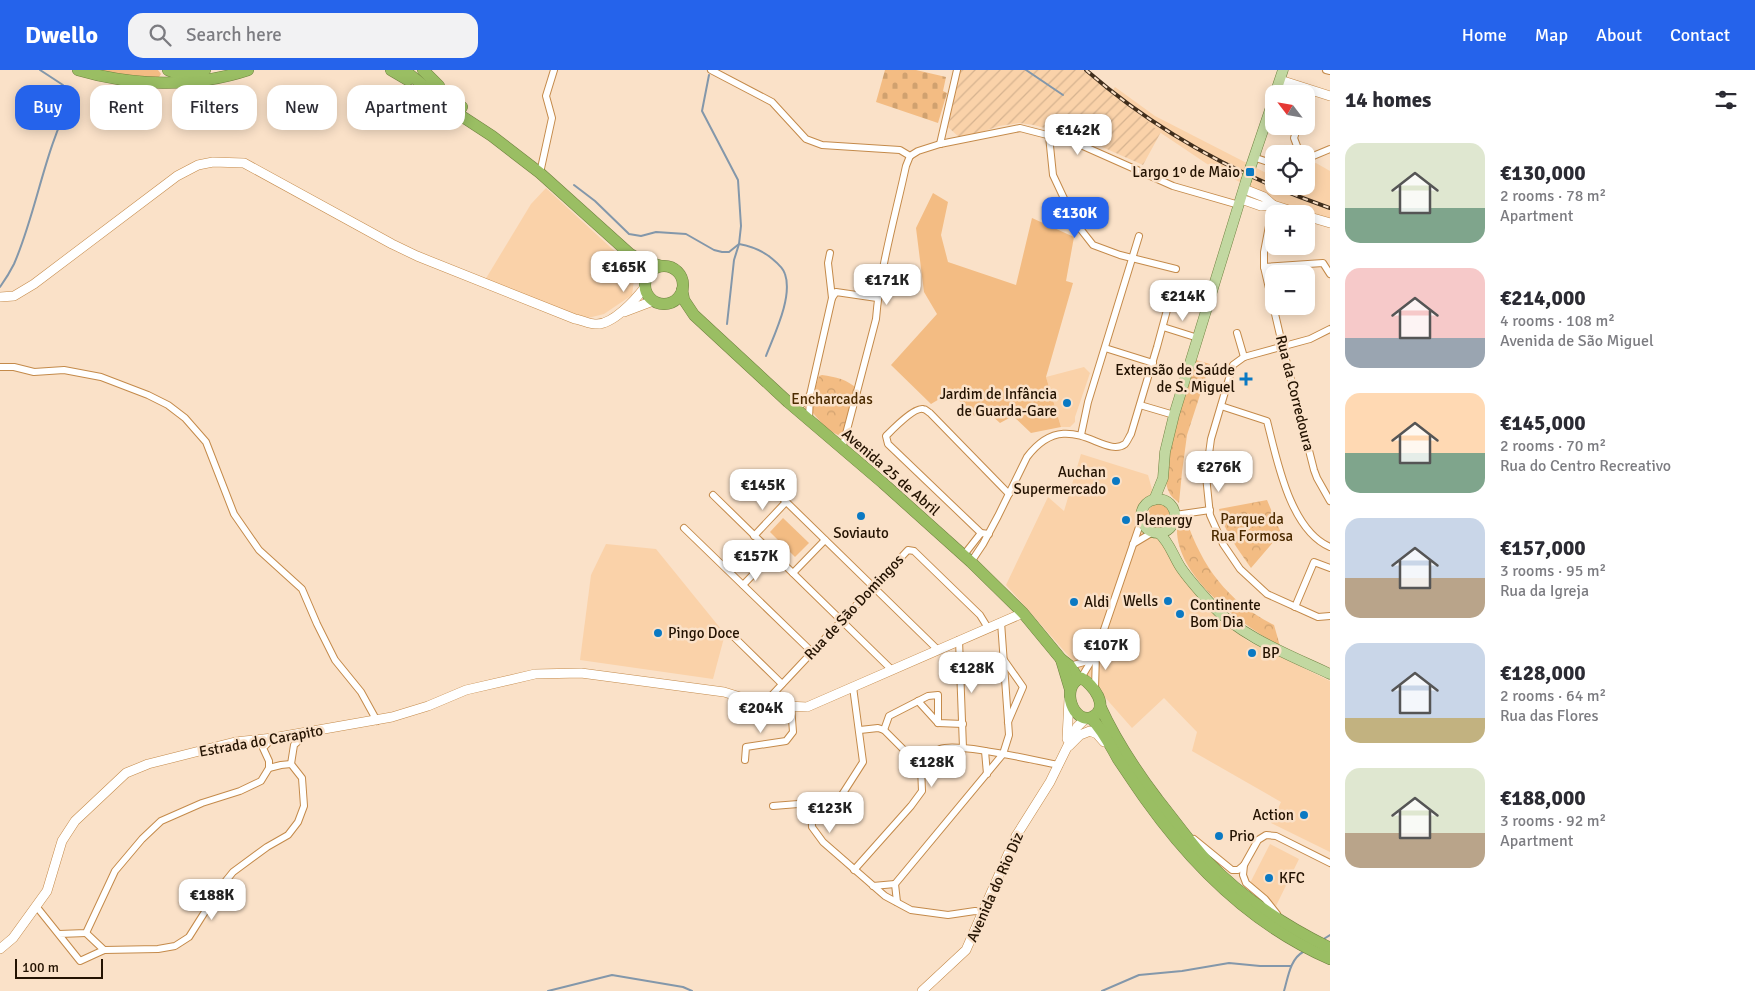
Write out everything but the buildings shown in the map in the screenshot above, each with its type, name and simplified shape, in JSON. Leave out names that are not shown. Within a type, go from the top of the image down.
[{"type":"highway","points":[[78,70],[98,76],[140,82],[209,79],[248,70]]},
{"type":"highway","points":[[168,70],[188,73],[205,70]]},
{"type":"highway","points":[[391,70],[418,85]]},
{"type":"highway","points":[[404,70],[422,85]]},
{"type":"highway","points":[[413,70],[433,85]]},
{"type":"highway","points":[[423,70],[437,85]]},
{"type":"highway","points":[[465,110],[480,122],[492,136]]},
{"type":"highway","points":[[465,118],[492,136],[540,173],[630,254],[640,267],[646,292],[653,301]]},
{"type":"highway","points":[[630,254],[640,260],[661,266]]},
{"type":"highway","points":[[645,284],[651,271],[661,266]]},
{"type":"highway","name":"Avenida 25 de Abril","points":[[661,266],[671,268],[680,274],[684,300],[694,315],[792,406],[883,483],[967,559],[1023,613],[1080,678]]},
{"type":"highway","points":[[665,304],[676,300],[682,290]]},
{"type":"highway","name":"Avenida 25 de Abril","points":[[653,301],[680,308],[694,315]]},
{"type":"highway","name":"Avenida 25 de Abril","points":[[1066,663],[1070,693]]},
{"type":"highway","points":[[1300,938],[1283,922],[1242,893],[1206,859],[1180,829],[1139,773],[1100,706],[1095,689],[1088,681],[1080,678],[1075,681],[1070,693],[1073,709],[1079,715],[1089,718],[1098,725],[1162,822],[1207,874],[1256,916],[1300,938],[1328,955]]},
{"type":"highway","points":[[1089,718],[1097,712],[1100,706]]},
{"type":"main road","points":[[1278,85],[1283,70]]},
{"type":"main road","points":[[1280,80],[1330,96]]},
{"type":"main road","points":[[1168,503],[1163,478],[1165,452],[1174,415],[1252,162],[1265,126]]},
{"type":"main road","points":[[0,297],[14,296],[34,284],[177,176],[198,165],[213,162],[230,162],[244,163],[262,172],[417,256],[576,319],[596,325],[653,301]]},
{"type":"main road","points":[[1242,194],[1264,197],[1273,205]]},
{"type":"main road","points":[[1315,219],[1330,223]]},
{"type":"main road","points":[[620,314],[636,298],[645,284]]},
{"type":"main road","points":[[1154,500],[1163,478]]},
{"type":"main road","points":[[1197,587],[1170,534],[1170,528],[1175,515],[1172,506],[1159,499],[1154,500],[1144,507],[1142,517],[1145,526],[1156,532],[1170,546],[1182,570],[1197,587],[1222,615],[1257,639],[1329,671]]},
{"type":"main road","points":[[1156,532],[1170,528]]},
{"type":"main road","name":"Estrada do Carapito","points":[[0,949],[13,938],[47,891],[62,841],[75,822],[126,773],[157,762],[235,742],[273,738],[377,721],[428,706],[466,690],[535,674],[582,673],[724,692],[766,705],[807,707],[1023,613]]},
{"type":"main road","name":"Avenida do Rio Diz","points":[[1066,748],[1070,693]]},
{"type":"main road","name":"Avenida do Rio Diz","points":[[922,991],[966,950],[1016,836],[1050,782],[1076,727],[1089,718]]},
{"type":"main road","points":[[1066,748],[1080,735],[1090,731],[1098,734],[1113,749]]},
{"type":"street","points":[[540,173],[552,118],[546,96],[554,70]]},
{"type":"street","points":[[711,70],[772,102],[806,139],[822,145],[900,150],[910,156]]},
{"type":"street","points":[[940,144],[957,70]]},
{"type":"street","points":[[1326,70],[1330,71]]},
{"type":"street","points":[[842,449],[876,319],[877,298],[882,279],[884,258],[910,156],[918,151],[940,144],[1020,128],[1074,142],[1150,177],[1182,189],[1242,194]]},
{"type":"street","points":[[1049,136],[1053,175],[1075,222],[1093,245],[1131,258],[1176,268]]},
{"type":"street","points":[[1315,155],[1330,149]]},
{"type":"street","points":[[1252,162],[1265,163]]},
{"type":"street","points":[[1082,435],[1088,402],[1139,236]]},
{"type":"street","name":"Rua da Corredoura","points":[[1265,247],[1264,267],[1314,470],[1327,489],[1330,500]]},
{"type":"street","points":[[808,420],[810,395],[832,298],[828,263],[830,253]]},
{"type":"street","points":[[1264,267],[1323,263],[1330,274]]},
{"type":"street","points":[[832,298],[836,292],[877,298]]},
{"type":"street","points":[[967,559],[985,534],[1009,494],[1027,457],[1036,445],[1062,432],[1082,435],[1116,447],[1124,444],[1131,434],[1170,299]]},
{"type":"street","points":[[1162,327],[1198,338]]},
{"type":"street","points":[[1329,332],[1283,348],[1244,357],[1233,365],[1208,457],[1206,476],[1210,514],[1223,544],[1240,569],[1267,594],[1318,617],[1330,616]]},
{"type":"street","points":[[1237,333],[1244,357]]},
{"type":"street","points":[[1105,348],[1153,363]]},
{"type":"street","points":[[0,367],[14,367],[34,372],[64,370],[101,377],[148,395],[168,405],[185,418],[206,442],[234,514],[259,550],[302,588],[316,624],[335,660],[361,692],[377,721]]},
{"type":"street","points":[[792,406],[802,404],[810,395]]},
{"type":"street","points":[[1140,405],[1174,415]]},
{"type":"street","points":[[1221,406],[1268,421],[1282,479],[1289,495],[1312,536],[1322,544],[1330,547]]},
{"type":"street","points":[[985,534],[888,444],[886,436],[916,410],[923,409],[930,413],[1009,494]]},
{"type":"street","points":[[771,487],[938,650]]},
{"type":"street","points":[[713,495],[892,670]]},
{"type":"street","points":[[754,536],[786,502]]},
{"type":"street","points":[[1175,515],[1210,510]]},
{"type":"street","points":[[1095,689],[1096,653],[1138,527],[1143,522]]},
{"type":"street","points":[[684,528],[812,652]]},
{"type":"street","points":[[1132,545],[1156,532]]},
{"type":"street","points":[[793,573],[825,540]]},
{"type":"street","name":"Rua de São Domingos","points":[[766,705],[782,684],[908,550],[914,551],[980,615],[988,628]]},
{"type":"street","points":[[743,585],[774,554]]},
{"type":"street","points":[[1295,607],[1314,562],[1330,568]]},
{"type":"street","points":[[873,886],[895,884],[1003,754],[1009,736],[1001,622]]},
{"type":"street","points":[[734,637],[782,684]]},
{"type":"street","points":[[960,640],[964,748]]},
{"type":"street","points":[[1080,678],[1096,653]]},
{"type":"street","points":[[1003,659],[1023,688],[1008,723]]},
{"type":"street","points":[[1066,663],[1091,660]]},
{"type":"street","points":[[773,806],[838,801],[844,794],[863,762],[853,687]]},
{"type":"street","points":[[884,730],[889,716],[928,696],[938,695],[938,723]]},
{"type":"street","points":[[918,701],[938,723],[963,724]]},
{"type":"street","points":[[745,760],[746,747],[786,741],[793,732],[791,706]]},
{"type":"street","points":[[854,870],[922,791],[920,767],[884,730],[878,728],[860,730]]},
{"type":"street","points":[[36,906],[80,961],[104,950],[158,949],[175,946],[189,937],[220,888],[233,872],[267,847],[288,836],[298,822],[304,806],[302,778],[291,764],[294,745],[308,731]]},
{"type":"street","points":[[284,736],[294,745]]},
{"type":"street","points":[[263,748],[273,738]]},
{"type":"street","points":[[86,933],[115,871],[142,838],[161,821],[261,781],[269,768],[269,761],[263,748],[251,741]]},
{"type":"street","points":[[920,767],[941,748],[964,748],[985,751],[1059,765]]},
{"type":"street","points":[[985,751],[987,774]]},
{"type":"street","points":[[269,768],[291,764]]},
{"type":"street","points":[[811,804],[812,827],[823,842],[884,896],[911,910],[948,915],[975,911],[984,912]]},
{"type":"street","points":[[1180,829],[1189,834],[1230,869],[1236,870],[1244,865]]},
{"type":"street","points":[[1283,922],[1265,899],[1246,883],[1243,875],[1244,865],[1258,840],[1263,836],[1276,836],[1330,863]]},
{"type":"street","points":[[895,884],[897,902]]},
{"type":"street","points":[[59,934],[86,933],[104,950]]},
{"type":"shaded area","points":[[960,70],[1084,70],[1161,132],[1143,165],[1084,139],[1034,125],[1019,123],[999,126],[960,138],[948,127]]},
{"type":"shaded area","points":[[1115,87],[1155,116],[1265,172],[1265,195],[1315,195],[1315,163],[1330,171],[1330,220],[1315,215],[1315,205],[1287,205],[1273,200],[1210,166],[1149,125],[1111,93]]},
{"type":"shaded area","points":[[546,188],[633,268],[635,273],[632,295],[604,314],[588,318],[570,314],[485,280],[531,204]]},
{"type":"shaded area","name":"Jardim de Infância de Guarda-Gare","points":[[1084,367],[1090,373],[1075,422],[1070,427],[1061,427],[1046,377]]},
{"type":"shaded area","points":[[1081,454],[1148,475],[1169,550],[1196,594],[1218,620],[1248,641],[1330,681],[1330,852],[1271,823],[1281,802],[1192,751],[1197,732],[1164,698],[1132,728],[1006,585],[1048,497],[1064,511]]},
{"type":"shaded area","points":[[606,544],[656,549],[725,634],[713,679],[580,660],[591,575]]},
{"type":"shaded area","points":[[1270,844],[1299,859],[1276,906],[1250,883]]},
{"type":"green space","points":[[98,70],[158,70],[161,74],[159,77],[134,78]]},
{"type":"green space","points":[[885,70],[916,70],[946,77],[943,91],[947,93],[938,123],[876,102]]},
{"type":"green space","points":[[933,193],[948,202],[941,235],[948,262],[1016,285],[1032,218],[1074,237],[1066,281],[1073,283],[1046,377],[1061,427],[1031,433],[1013,416],[1000,423],[990,414],[979,410],[974,416],[951,392],[931,404],[891,365],[937,314],[924,292],[916,228]]},
{"type":"green space","points":[[1196,360],[1210,364],[1187,435],[1179,503],[1169,492],[1166,479],[1166,463],[1174,426]]},
{"type":"green space","name":"Encharcadas","points":[[819,376],[841,379],[857,389],[847,430],[838,435],[826,427],[809,408]]},
{"type":"green space","name":"Parque da Rua Formosa","points":[[1267,500],[1281,533],[1251,568],[1228,533],[1219,509]]},
{"type":"green space","points":[[1159,504],[1167,507],[1170,515],[1167,523],[1159,526],[1151,523],[1148,515],[1151,507]]},
{"type":"green space","points":[[783,518],[809,543],[795,557],[770,532]]},
{"type":"green space","points":[[1186,519],[1192,536],[1209,568],[1230,594],[1258,616],[1274,625],[1280,646],[1230,612],[1199,582],[1187,565],[1180,547],[1177,529]]},
{"type":"waterway","points":[[0,287],[14,264],[22,244],[54,139],[72,99],[63,85],[40,70]]},
{"type":"waterway","points":[[1026,70],[1063,95]]},
{"type":"waterway","points":[[709,75],[702,111],[738,180],[741,226],[739,244],[734,260],[727,324]]},
{"type":"waterway","points":[[574,185],[595,201],[629,234],[641,236],[656,232],[686,234],[714,250],[722,252],[729,252],[739,244],[759,250],[777,263],[785,274],[787,294],[782,316],[766,356]]},
{"type":"waterway","points":[[1322,940],[1330,935]]},
{"type":"waterway","points":[[1284,991],[1292,964],[1303,952]]},
{"type":"waterway","points":[[1102,991],[1139,975],[1182,971],[1229,963],[1291,966]]},
{"type":"waterway","points":[[548,991],[612,975],[683,987],[692,991]]},
{"type":"railway","points":[[1086,70],[1142,114],[1201,151],[1264,182],[1330,208]]},
{"type":"place","name":"Largo 1º de Maio","points":[[1250,172]]},
{"type":"place","name":"Extensão de Saúde de S. Miguel","points":[[1246,379]]},
{"type":"place","name":"Jardim de Infância de Guarda-Gare","points":[[1067,403]]},
{"type":"place","name":"Auchan Supermercado","points":[[1116,481]]},
{"type":"place","name":"Soviauto","points":[[861,516]]},
{"type":"place","name":"Plenergy","points":[[1126,520]]},
{"type":"place","name":"Wells","points":[[1168,601]]},
{"type":"place","name":"Aldi","points":[[1074,602]]},
{"type":"place","name":"Continente Bom Dia","points":[[1180,614]]},
{"type":"place","name":"Pingo Doce","points":[[658,633]]},
{"type":"place","name":"BP","points":[[1252,653]]},
{"type":"place","name":"Action","points":[[1304,815]]},
{"type":"place","name":"Prio","points":[[1219,836]]},
{"type":"place","name":"KFC","points":[[1269,878]]}]
